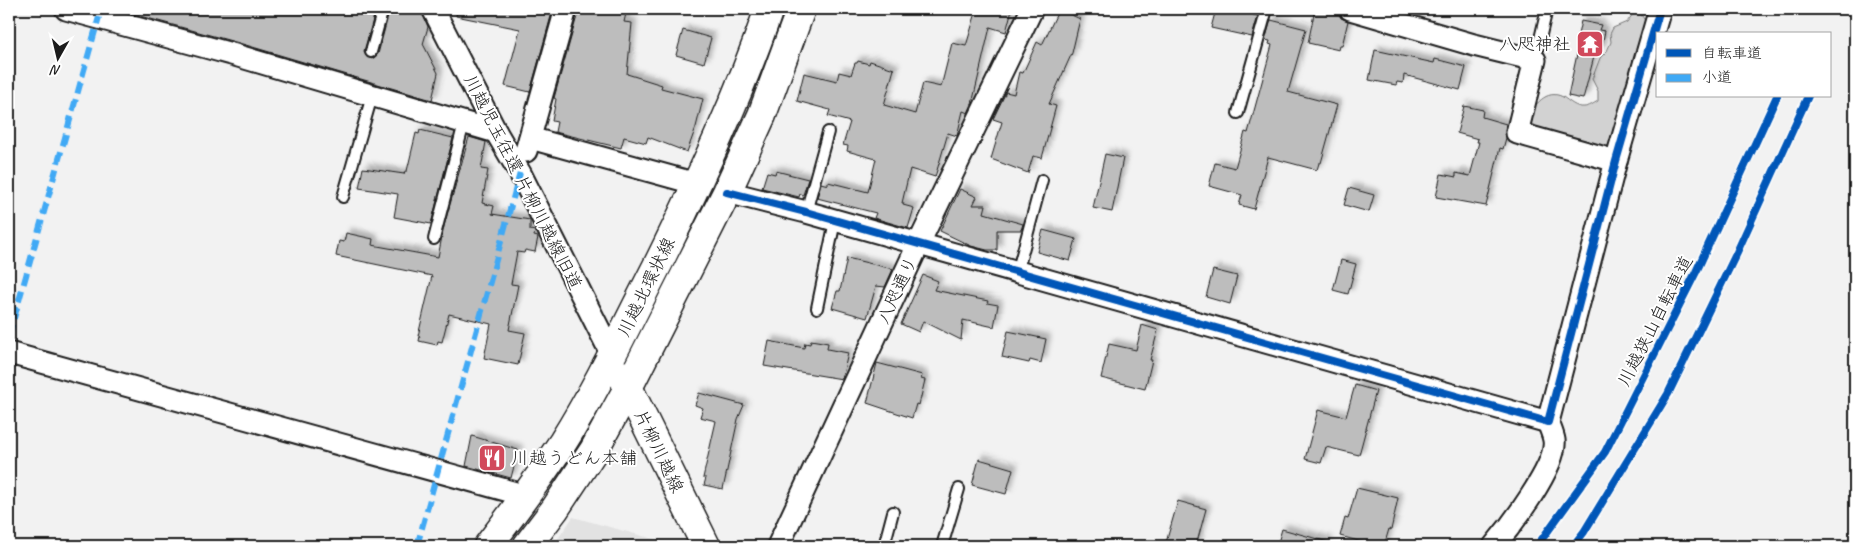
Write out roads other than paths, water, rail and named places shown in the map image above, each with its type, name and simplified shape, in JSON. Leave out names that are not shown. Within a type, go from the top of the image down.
[{"type":"main road","name":"川越北環状線","points":[[488,546],[526,496],[564,440],[612,356],[697,184],[725,121],[769,9]]},
{"type":"main road","name":"川越北環状線","points":[[528,546],[594,450],[628,388],[727,192],[762,115],[802,9]]},
{"type":"main road","name":"片柳川越線","points":[[612,356],[706,546]]},
{"type":"street","points":[[66,9],[100,13],[496,132]]},
{"type":"street","name":"川越児玉往還 片柳川越線旧道","points":[[433,9],[496,132],[520,173],[612,356]]},
{"type":"street","points":[[520,173],[566,9]]},
{"type":"street","name":"八咫通り","points":[[778,546],[918,244],[1032,9]]},
{"type":"street","points":[[1350,9],[1376,12],[1474,45],[1535,60],[1517,133],[1616,160]]},
{"type":"street","points":[[1494,546],[1532,497],[1552,456],[1554,441],[1548,422],[1616,160],[1660,9]]},
{"type":"street","points":[[530,138],[697,184]]},
{"type":"street","points":[[727,192],[806,212],[1548,422]]},
{"type":"street","points":[[9,353],[526,496]]},
{"type":"lane","points":[[371,52],[383,9]]},
{"type":"lane","points":[[1238,112],[1267,9]]},
{"type":"lane","points":[[1535,60],[1547,9]]},
{"type":"lane","points":[[343,197],[372,96]]},
{"type":"lane","points":[[434,239],[464,123]]},
{"type":"lane","points":[[806,212],[828,132]]},
{"type":"lane","points":[[1018,273],[1042,180]]},
{"type":"lane","points":[[817,308],[835,221]]},
{"type":"lane","points":[[942,546],[958,490]]},
{"type":"lane","points":[[884,546],[894,512]]},
{"type":"place","name":"八咫神社","points":[[1590,44]]},
{"type":"place","name":"川越うどん本舗","points":[[492,458]]}]
